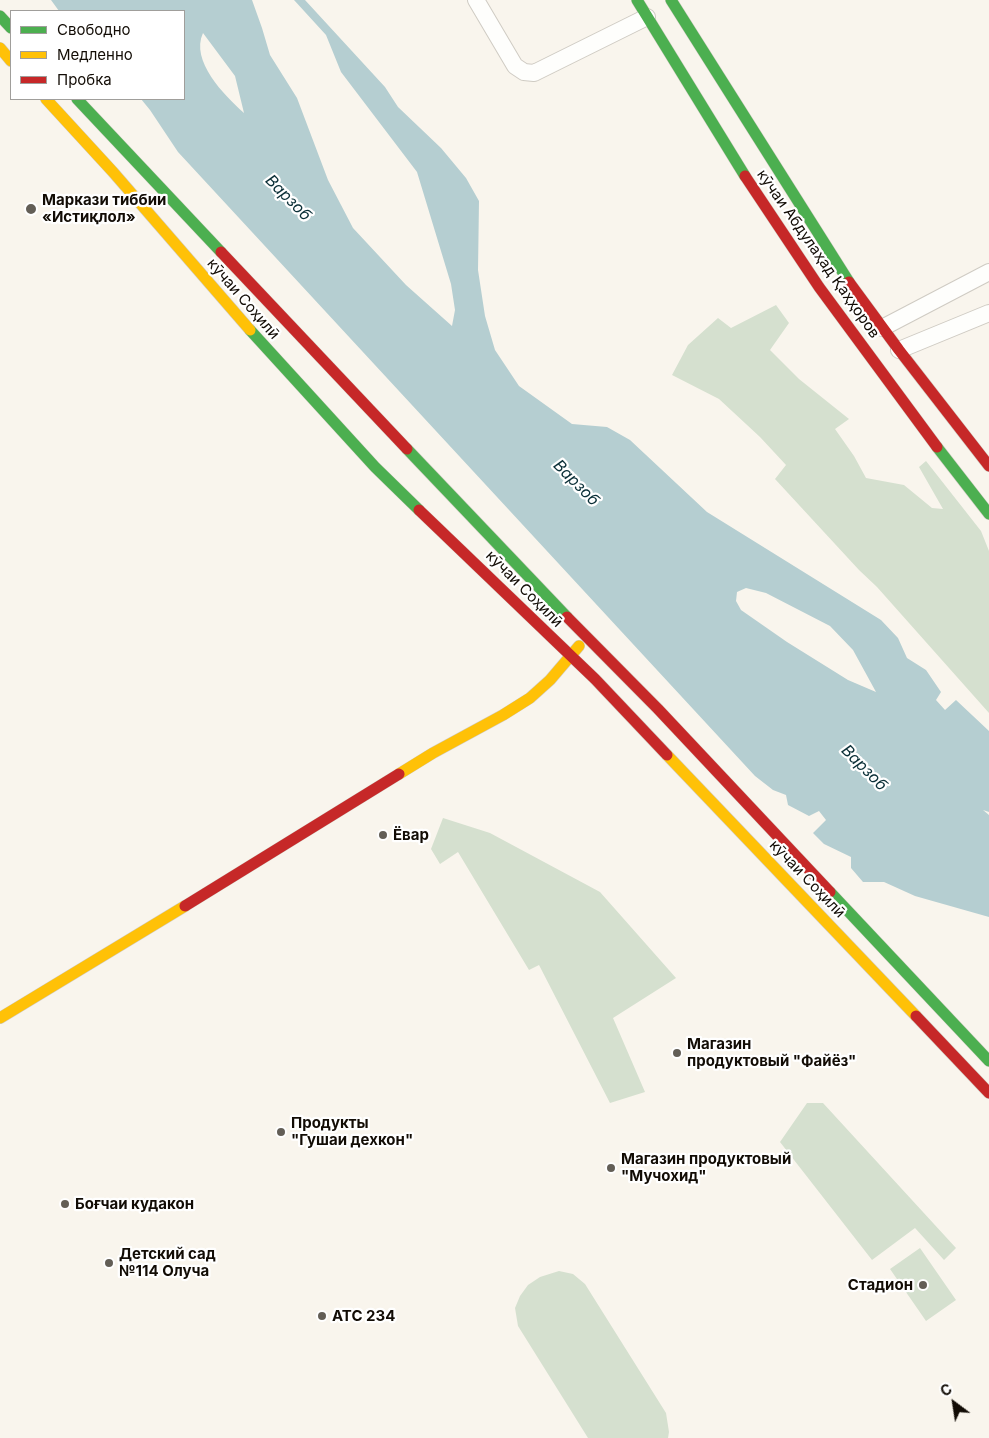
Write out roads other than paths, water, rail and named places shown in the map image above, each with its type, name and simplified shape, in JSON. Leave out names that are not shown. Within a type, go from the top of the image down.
[{"type":"main road","name":"кӯчаи Абдулаҳад Қаҳҳоров","points":[[636,0],[742,170],[820,287],[989,514]]},
{"type":"main road","name":"кӯчаи Абдулаҳад Қаҳҳоров","points":[[671,0],[843,274],[882,328],[989,466]]},
{"type":"main road","points":[[0,16],[10,27]]},
{"type":"main road","points":[[0,48],[10,59]]},
{"type":"main road","name":"кӯчаи Соҳилӣ","points":[[47,100],[113,172],[250,330],[378,464],[570,656],[596,679],[989,1092]]},
{"type":"main road","points":[[79,100],[397,444],[658,709],[989,1061]]},
{"type":"main road","points":[[0,1018],[177,912],[429,755],[531,697],[550,681],[586,637]]},
{"type":"street","points":[[476,0],[515,66],[524,72],[534,73],[647,17]]},
{"type":"street","points":[[882,328],[989,272]]},
{"type":"street","points":[[899,350],[989,313]]},
{"type":"water","name":"Варзоб","points":[[51,0],[252,0],[270,55],[297,98],[328,180],[353,228],[406,285],[452,326],[455,310],[451,284],[417,172],[341,72],[326,35],[294,0],[305,0],[385,87],[398,107],[441,148],[466,178],[479,201],[478,270],[485,316],[495,350],[519,386],[572,424],[607,427],[630,440],[707,512],[881,620],[898,638],[907,658],[926,670],[941,692],[936,700],[945,710],[956,700],[989,731],[989,812],[983,810],[989,815],[989,917],[915,896],[884,882],[863,882],[851,868],[851,857],[824,844],[813,833],[826,820],[819,811],[809,816],[788,805],[786,795],[773,790],[755,776],[178,152],[142,100],[185,100],[185,10],[58,10]],"holes":[[[203,33],[235,76],[244,113],[227,97],[205,66],[200,44]],[[746,588],[766,593],[830,626],[853,650],[876,692],[848,680],[787,642],[741,610],[736,601],[737,592]]]},
{"type":"place","name":"Маркази тиббии «Истиқлол»","points":[[31,209]]},
{"type":"place","name":"Ёвар","points":[[383,835]]},
{"type":"place","name":"Магазин продуктовый \"Файёз\"","points":[[677,1053]]},
{"type":"place","name":"Продукты \"Гушаи дехкон\"","points":[[281,1132]]},
{"type":"place","name":"Магазин продуктовый \"Мучохид\"","points":[[611,1168]]},
{"type":"place","name":"Боғчаи кудакон","points":[[65,1204]]},
{"type":"place","name":"Детский сад №114 Олуча","points":[[109,1263]]},
{"type":"place","name":"Стадион","points":[[923,1285]]},
{"type":"place","name":"АТС 234","points":[[322,1316]]}]
